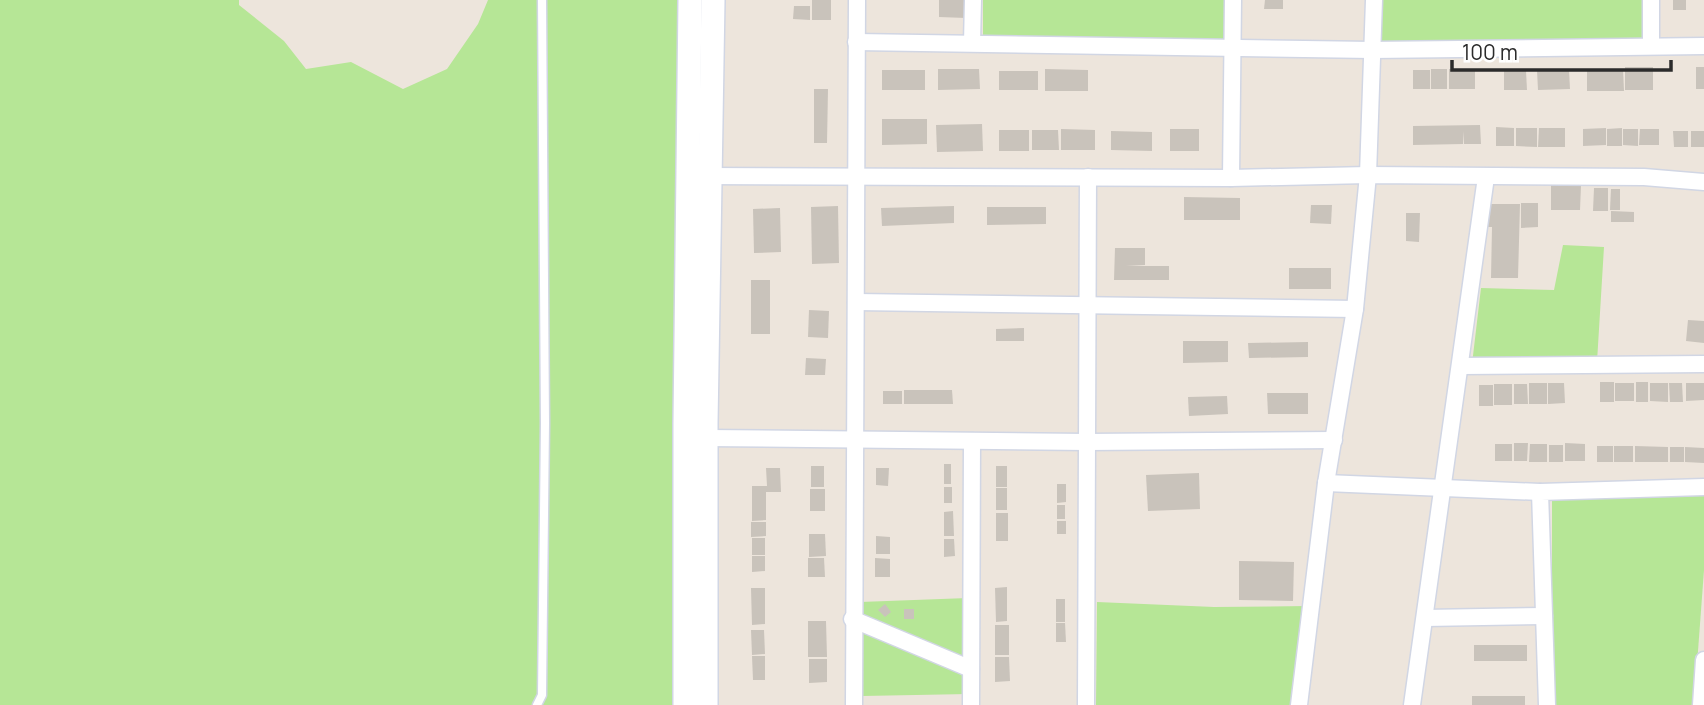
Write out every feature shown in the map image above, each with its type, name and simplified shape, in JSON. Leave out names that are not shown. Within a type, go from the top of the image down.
[{"type":"street","points":[[690,0],[699,176],[706,438],[706,705]]},
{"type":"street","points":[[685,705],[699,176],[713,0]]},
{"type":"street","points":[[854,705],[852,619],[857,0]]},
{"type":"street","points":[[972,43],[973,0]]},
{"type":"street","points":[[1231,178],[1233,0]]},
{"type":"street","points":[[1298,705],[1326,483],[1355,309],[1368,175],[1374,0]]},
{"type":"street","points":[[1651,0],[1651,45]]},
{"type":"street","points":[[856,42],[1371,50],[1704,46]]},
{"type":"street","points":[[699,176],[1231,178],[1368,175],[1644,177],[1704,182]]},
{"type":"street","points":[[1086,705],[1088,177]]},
{"type":"street","points":[[1412,705],[1486,177]]},
{"type":"street","points":[[856,302],[1355,309]]},
{"type":"street","points":[[1461,366],[1704,364]]},
{"type":"street","points":[[706,438],[1087,442],[1334,440]]},
{"type":"street","points":[[971,705],[972,441]]},
{"type":"street","points":[[1326,483],[1540,492],[1704,487]]},
{"type":"street","points":[[1540,492],[1547,705]]},
{"type":"street","points":[[1425,618],[1544,616]]},
{"type":"street","points":[[852,619],[971,669]]},
{"type":"street","points":[[1702,705],[1704,660]]},
{"type":"lane","points":[[537,705],[542,695],[545,583],[542,0]]},
{"type":"green space","points":[[0,0],[239,0],[239,5],[284,41],[306,69],[351,62],[403,89],[447,69],[478,24],[488,0],[682,0],[677,705],[0,705]]},
{"type":"green space","points":[[983,0],[1226,0],[1224,39],[983,39]]},
{"type":"green space","points":[[1381,0],[1646,0],[1647,38],[1379,42]]},
{"type":"green space","points":[[1563,245],[1604,247],[1597,362],[1472,364],[1481,288],[1554,290]]},
{"type":"green space","points":[[1704,494],[1704,570],[1694,705],[1552,705],[1552,500]]},
{"type":"green space","points":[[968,598],[969,694],[862,696],[860,602]]},
{"type":"green space","points":[[1097,602],[1214,607],[1308,606],[1295,705],[1096,705]]},
{"type":"building","points":[[812,0],[831,0],[831,20],[812,20]]},
{"type":"building","points":[[939,0],[966,0],[966,18],[939,17]]},
{"type":"building","points":[[1265,0],[1283,0],[1283,9],[1264,9]]},
{"type":"building","points":[[1673,0],[1686,0],[1686,10],[1673,10]]},
{"type":"building","points":[[794,6],[810,6],[810,20],[793,19]]},
{"type":"building","points":[[1625,67],[1653,67],[1653,90],[1625,90]]},
{"type":"building","points":[[1696,67],[1704,67],[1704,89],[1696,89]]},
{"type":"building","points":[[938,69],[979,69],[980,89],[938,90]]},
{"type":"building","points":[[1045,69],[1088,70],[1088,91],[1045,91]]},
{"type":"building","points":[[1431,69],[1447,69],[1447,89],[1431,89]]},
{"type":"building","points":[[1449,69],[1475,69],[1475,89],[1449,89]]},
{"type":"building","points":[[1587,69],[1623,69],[1624,91],[1587,91]]},
{"type":"building","points":[[882,70],[925,70],[925,90],[882,90]]},
{"type":"building","points":[[1413,70],[1430,70],[1430,89],[1413,89]]},
{"type":"building","points":[[1537,70],[1569,70],[1570,89],[1538,90]]},
{"type":"building","points":[[999,71],[1038,71],[1038,90],[999,90]]},
{"type":"building","points":[[1504,71],[1526,71],[1527,90],[1504,90]]},
{"type":"building","points":[[814,89],[828,89],[827,143],[814,143]]},
{"type":"building","points":[[882,119],[927,119],[927,144],[882,145]]},
{"type":"building","points":[[982,124],[983,151],[937,152],[936,125]]},
{"type":"building","points":[[1480,125],[1481,144],[1464,144],[1463,131],[1463,144],[1413,145],[1413,126]]},
{"type":"building","points":[[1496,127],[1514,128],[1514,146],[1496,146]]},
{"type":"building","points":[[1516,128],[1537,128],[1537,147],[1516,146]]},
{"type":"building","points":[[1539,128],[1565,128],[1565,147],[1538,147]]},
{"type":"building","points":[[1606,128],[1606,145],[1583,146],[1583,129]]},
{"type":"building","points":[[1622,128],[1622,146],[1607,146],[1607,129]]},
{"type":"building","points":[[1061,129],[1095,130],[1095,150],[1061,150]]},
{"type":"building","points":[[1170,129],[1199,129],[1199,151],[1170,151]]},
{"type":"building","points":[[1623,129],[1638,129],[1638,146],[1623,145]]},
{"type":"building","points":[[1640,129],[1659,129],[1659,145],[1639,145]]},
{"type":"building","points":[[999,130],[1029,130],[1029,151],[999,151]]},
{"type":"building","points":[[1032,130],[1058,130],[1059,150],[1032,150]]},
{"type":"building","points":[[1111,131],[1152,132],[1152,151],[1111,150]]},
{"type":"building","points":[[1673,131],[1688,131],[1688,147],[1674,147]]},
{"type":"building","points":[[1691,131],[1704,131],[1704,147],[1691,147]]},
{"type":"building","points":[[1551,185],[1581,185],[1580,210],[1551,210]]},
{"type":"building","points":[[1594,188],[1608,188],[1608,211],[1593,211]]},
{"type":"building","points":[[1611,189],[1620,189],[1620,210],[1610,210]]},
{"type":"building","points":[[1184,197],[1240,198],[1240,220],[1184,220]]},
{"type":"building","points":[[1521,203],[1538,203],[1538,227],[1521,228]]},
{"type":"building","points":[[1488,204],[1520,204],[1518,278],[1491,278],[1492,227],[1488,227]]},
{"type":"building","points":[[1311,205],[1332,205],[1331,224],[1310,223]]},
{"type":"building","points":[[838,206],[839,263],[812,264],[811,207]]},
{"type":"building","points":[[954,206],[954,223],[882,226],[881,208]]},
{"type":"building","points":[[987,207],[1046,207],[1046,224],[987,225]]},
{"type":"building","points":[[780,208],[781,252],[754,253],[753,209]]},
{"type":"building","points":[[1611,211],[1634,212],[1634,222],[1611,222]]},
{"type":"building","points":[[1406,213],[1420,213],[1419,242],[1406,241]]},
{"type":"building","points":[[1115,248],[1145,248],[1145,265],[1126,266],[1169,266],[1169,280],[1114,280]]},
{"type":"building","points":[[1289,268],[1331,268],[1331,289],[1289,289]]},
{"type":"building","points":[[751,280],[770,280],[770,334],[751,334]]},
{"type":"building","points":[[809,310],[829,311],[828,338],[808,337]]},
{"type":"building","points":[[1688,320],[1704,321],[1704,343],[1686,341]]},
{"type":"building","points":[[1024,328],[1024,341],[996,341],[996,329]]},
{"type":"building","points":[[1183,341],[1228,341],[1228,362],[1183,363]]},
{"type":"building","points":[[1308,342],[1308,357],[1249,358],[1248,343]]},
{"type":"building","points":[[806,358],[826,359],[825,375],[805,375]]},
{"type":"building","points":[[1600,382],[1614,382],[1614,402],[1600,402]]},
{"type":"building","points":[[1636,382],[1648,382],[1648,402],[1636,402]]},
{"type":"building","points":[[1529,383],[1547,383],[1547,404],[1529,404]]},
{"type":"building","points":[[1548,383],[1564,383],[1565,403],[1548,404]]},
{"type":"building","points":[[1615,383],[1634,383],[1634,401],[1615,401]]},
{"type":"building","points":[[1650,383],[1668,383],[1668,402],[1650,401]]},
{"type":"building","points":[[1669,383],[1682,383],[1683,402],[1670,402]]},
{"type":"building","points":[[1686,383],[1704,383],[1704,400],[1686,401]]},
{"type":"building","points":[[1494,384],[1512,384],[1512,405],[1494,405]]},
{"type":"building","points":[[1514,384],[1527,384],[1528,404],[1514,404]]},
{"type":"building","points":[[1479,385],[1493,385],[1493,406],[1479,406]]},
{"type":"building","points":[[904,390],[952,390],[953,404],[904,404]]},
{"type":"building","points":[[883,391],[902,391],[902,404],[883,404]]},
{"type":"building","points":[[1267,393],[1308,393],[1308,414],[1268,414]]},
{"type":"building","points":[[1227,396],[1228,414],[1189,416],[1188,397]]},
{"type":"building","points":[[1514,443],[1528,443],[1527,461],[1514,461]]},
{"type":"building","points":[[1565,443],[1585,444],[1585,461],[1565,461]]},
{"type":"building","points":[[1495,444],[1512,444],[1512,461],[1495,461]]},
{"type":"building","points":[[1530,444],[1547,444],[1547,462],[1529,462]]},
{"type":"building","points":[[1549,445],[1563,445],[1563,462],[1549,462]]},
{"type":"building","points":[[1597,446],[1613,446],[1613,462],[1597,462]]},
{"type":"building","points":[[1614,446],[1633,446],[1633,462],[1614,462]]},
{"type":"building","points":[[1635,446],[1668,447],[1668,462],[1635,462]]},
{"type":"building","points":[[1670,447],[1684,447],[1684,462],[1670,462]]},
{"type":"building","points":[[1685,447],[1704,448],[1704,463],[1685,462]]},
{"type":"building","points":[[944,464],[951,464],[951,484],[944,484]]},
{"type":"building","points":[[811,466],[824,466],[824,487],[811,487]]},
{"type":"building","points":[[996,466],[1007,466],[1007,487],[996,487]]},
{"type":"building","points":[[766,468],[780,468],[781,492],[766,492],[766,520],[752,521],[752,486],[767,486]]},
{"type":"building","points":[[876,468],[889,468],[888,486],[876,485]]},
{"type":"building","points":[[1199,473],[1200,509],[1148,511],[1146,475]]},
{"type":"building","points":[[1057,484],[1066,484],[1066,502],[1057,503]]},
{"type":"building","points":[[944,487],[952,487],[952,503],[944,503]]},
{"type":"building","points":[[996,488],[1007,488],[1007,510],[996,510]]},
{"type":"building","points":[[810,489],[825,489],[825,511],[810,511]]},
{"type":"building","points":[[1057,505],[1065,505],[1065,519],[1057,519]]},
{"type":"building","points":[[953,511],[954,536],[944,536],[944,512]]},
{"type":"building","points":[[996,513],[1008,513],[1008,541],[996,541]]},
{"type":"building","points":[[1057,521],[1066,521],[1066,534],[1057,534]]},
{"type":"building","points":[[751,522],[766,522],[766,536],[751,537]]},
{"type":"building","points":[[809,534],[825,534],[826,556],[809,557]]},
{"type":"building","points":[[876,536],[890,537],[890,554],[876,554]]},
{"type":"building","points":[[752,538],[765,538],[765,555],[752,555]]},
{"type":"building","points":[[944,539],[954,539],[955,556],[944,557]]},
{"type":"building","points":[[752,556],[765,556],[765,571],[752,572]]},
{"type":"building","points":[[808,558],[824,558],[825,577],[808,577]]},
{"type":"building","points":[[875,558],[890,559],[890,577],[875,577]]},
{"type":"building","points":[[1239,561],[1294,562],[1293,601],[1239,600]]},
{"type":"building","points":[[1007,587],[1007,621],[996,622],[995,588]]},
{"type":"building","points":[[751,588],[765,588],[765,624],[752,625]]},
{"type":"building","points":[[1056,599],[1065,599],[1065,622],[1056,622]]},
{"type":"building","points":[[885,604],[891,612],[885,617],[878,610]]},
{"type":"building","points":[[904,609],[914,609],[914,619],[904,619]]},
{"type":"building","points":[[808,621],[826,621],[827,657],[808,657]]},
{"type":"building","points":[[1056,623],[1065,623],[1066,642],[1056,642]]},
{"type":"building","points":[[995,625],[1009,625],[1009,655],[995,655]]},
{"type":"building","points":[[751,630],[764,630],[765,654],[752,655]]},
{"type":"building","points":[[1474,645],[1527,645],[1527,661],[1474,661]]},
{"type":"building","points":[[752,656],[765,656],[765,680],[753,680]]},
{"type":"building","points":[[995,657],[1009,657],[1010,681],[995,682]]},
{"type":"building","points":[[809,659],[827,659],[827,682],[809,683]]},
{"type":"building","points":[[1472,696],[1525,696],[1525,705],[1472,705]]}]
